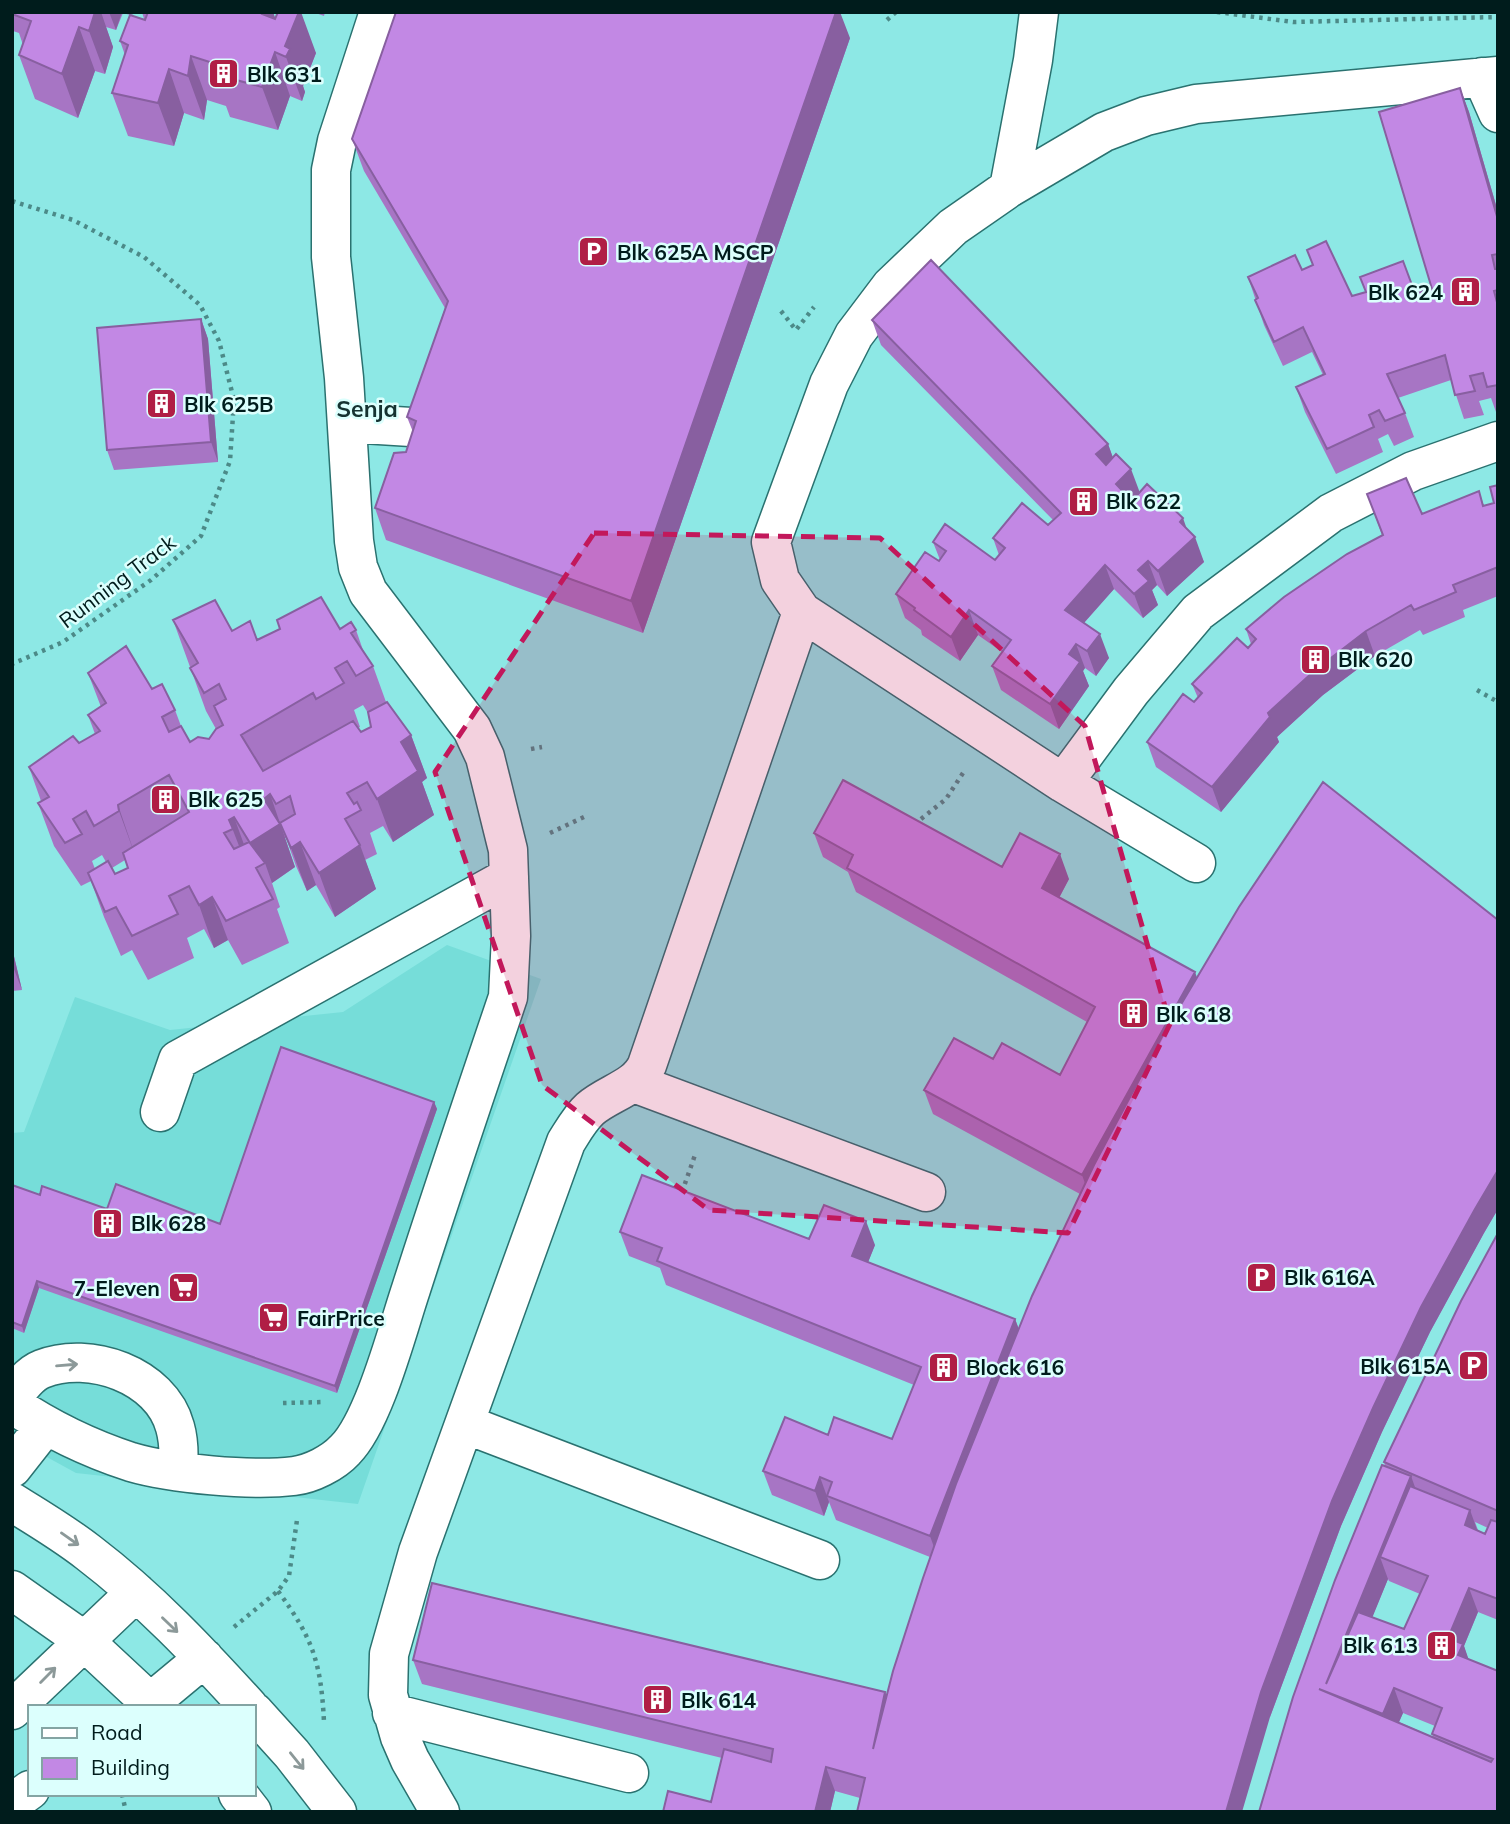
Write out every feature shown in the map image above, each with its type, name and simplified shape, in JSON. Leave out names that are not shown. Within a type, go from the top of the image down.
[{"type":"street","points":[[1009,188],[1033,60],[1039,12]]},
{"type":"street","points":[[178,1470],[175,1426],[148,1386],[123,1372],[96,1364],[67,1363],[41,1369],[22,1383],[12,1401],[45,1426],[132,1462],[178,1470],[250,1478],[294,1476],[306,1474],[345,1451],[358,1434],[390,1352],[508,998],[511,936],[508,850],[485,757],[472,729],[368,592],[358,567],[354,541],[347,422],[331,257],[331,170],[337,141],[384,39]]},
{"type":"street","points":[[1196,863],[1063,783],[802,612],[780,580],[771,542],[829,384],[854,335],[891,286],[953,227],[1009,188],[1104,132],[1146,116],[1196,104],[1490,76],[1498,113]]},
{"type":"street","points":[[347,422],[426,428]]},
{"type":"street","points":[[1063,783],[1131,691],[1198,612],[1331,513],[1413,471],[1498,441]]},
{"type":"street","points":[[440,1812],[410,1760],[392,1713],[387,1677],[394,1632],[418,1552],[566,1142],[589,1110],[613,1093],[634,1083],[647,1065],[802,612]]},
{"type":"street","points":[[160,1112],[178,1060],[509,877]]},
{"type":"street","points":[[634,1083],[926,1192]]},
{"type":"street","points":[[465,1424],[820,1560]]},
{"type":"street","points":[[12,1468],[45,1426]]},
{"type":"street","points":[[12,1502],[88,1552],[136,1592],[217,1644],[248,1705]]},
{"type":"street","points":[[12,1590],[83,1640],[150,1705],[217,1644]]},
{"type":"street","points":[[12,1710],[136,1592]]},
{"type":"street","points":[[392,1713],[629,1773]]},
{"type":"street","points":[[256,1714],[292,1754],[337,1812]]},
{"type":"street","points":[[12,1803],[28,1791]]},
{"type":"street","points":[[240,1796],[252,1812]]},
{"type":"path","points":[[887,20],[896,12]]},
{"type":"path","points":[[1217,12],[1293,22],[1498,17]]},
{"type":"path","name":"Running Track","points":[[12,201],[73,220],[144,257],[200,305],[219,341],[234,400],[230,461],[201,536],[151,580],[63,642],[12,664]]},
{"type":"path","points":[[1477,690],[1498,702]]},
{"type":"path","points":[[921,819],[946,799],[988,734]]},
{"type":"path","points":[[554,831],[584,817]]},
{"type":"path","points":[[217,1644],[278,1591],[289,1576],[299,1508]]},
{"type":"path","points":[[278,1591],[302,1624],[317,1660],[324,1724]]},
{"type":"highlighted area","points":[[594,533],[880,538],[1085,726],[1170,1024],[1068,1233],[709,1210],[542,1085],[435,772]]},
{"type":"shaded area","points":[[447,945],[541,979],[358,1504],[76,1473],[12,1438],[12,1133],[24,1132],[75,997],[170,1030],[343,1012]]},
{"type":"building","points":[[12,12],[95,12],[89,31],[79,27],[62,74],[19,55],[31,21]]},
{"type":"building","points":[[148,12],[263,12],[262,14],[275,19],[278,12],[299,12],[285,46],[290,49],[286,57],[275,52],[262,87],[214,74],[216,64],[191,56],[188,76],[169,69],[158,103],[112,93],[128,45],[120,41],[130,15],[145,20]]},
{"type":"building","name":"Blk 625A MSCP","points":[[396,12],[836,12],[631,601],[375,508],[394,453],[406,452],[416,421],[407,417],[448,301],[352,139]]},
{"type":"building","name":"Blk 624","points":[[1460,88],[1498,220],[1498,254],[1492,255],[1495,269],[1498,269],[1498,290],[1494,291],[1498,306],[1498,385],[1487,387],[1483,373],[1470,376],[1475,391],[1455,395],[1445,355],[1387,374],[1405,413],[1385,421],[1379,410],[1369,415],[1374,427],[1327,449],[1296,387],[1325,374],[1303,327],[1274,342],[1248,277],[1295,255],[1302,270],[1313,265],[1307,250],[1326,241],[1352,296],[1366,292],[1360,277],[1403,261],[1415,293],[1432,289],[1379,112]]},
{"type":"building","name":"Blk 622","points":[[931,260],[1108,444],[1096,454],[1106,465],[1116,454],[1131,469],[1116,484],[1132,501],[1147,484],[1183,518],[1180,522],[1195,537],[1158,571],[1148,561],[1138,570],[1149,581],[1134,594],[1105,565],[1065,610],[1100,634],[1087,651],[1076,644],[1069,654],[1080,662],[1050,704],[992,666],[1011,640],[969,610],[951,637],[896,594],[925,552],[939,561],[946,551],[933,542],[945,524],[995,560],[1005,548],[993,538],[1022,503],[1048,525],[1061,513],[872,320]]},
{"type":"building","name":"Blk 625B","points":[[201,319],[211,442],[107,450],[97,328]]},
{"type":"building","name":"Blk 620","points":[[1406,478],[1422,514],[1479,491],[1483,506],[1494,503],[1490,487],[1498,485],[1498,567],[1453,585],[1456,592],[1414,610],[1411,605],[1366,631],[1314,671],[1268,713],[1270,717],[1212,787],[1147,742],[1183,694],[1194,702],[1202,693],[1192,684],[1237,638],[1248,648],[1256,639],[1246,629],[1284,597],[1347,554],[1383,535],[1367,494]]},
{"type":"building","points":[[321,597],[340,629],[351,622],[356,630],[351,633],[373,666],[356,676],[347,661],[335,668],[344,683],[316,699],[313,693],[241,735],[263,771],[353,721],[361,732],[371,727],[368,712],[387,702],[411,735],[401,742],[418,771],[377,799],[367,782],[347,793],[361,810],[345,819],[360,845],[319,873],[300,842],[291,848],[280,823],[295,814],[290,796],[276,804],[270,794],[264,799],[280,824],[250,843],[234,817],[229,820],[233,829],[224,833],[234,849],[249,842],[265,863],[256,868],[273,899],[226,921],[212,897],[199,905],[189,886],[169,896],[178,914],[132,936],[116,907],[105,912],[88,873],[108,861],[115,874],[128,868],[123,853],[189,812],[169,775],[118,805],[119,811],[94,826],[86,811],[73,819],[82,834],[65,843],[38,803],[49,797],[29,767],[73,736],[79,743],[100,731],[88,715],[106,703],[88,673],[126,646],[152,689],[162,684],[175,710],[162,717],[169,732],[181,726],[190,742],[198,737],[209,739],[216,729],[223,725],[214,706],[226,699],[219,684],[204,693],[190,668],[198,663],[173,620],[215,600],[232,631],[250,621],[257,640],[280,629],[277,620]]},
{"type":"building","name":"Blk 618","points":[[843,780],[1002,867],[1020,833],[1060,854],[1042,888],[1195,972],[1082,1175],[924,1090],[954,1038],[993,1059],[1002,1043],[1060,1075],[1095,1007],[847,868],[853,855],[814,833]]},
{"type":"building","name":"Blk 616A","points":[[1323,782],[1498,920],[1498,1170],[1421,1307],[1332,1501],[1261,1692],[1226,1812],[857,1812],[865,1778],[826,1767],[815,1812],[663,1812],[668,1791],[711,1802],[724,1749],[771,1762],[773,1749],[413,1660],[432,1583],[885,1692],[873,1749],[893,1671],[923,1578],[956,1484],[1032,1296],[1094,1165],[1164,1033],[1239,907]]},
{"type":"building","name":"Blk 628","points":[[281,1047],[434,1102],[335,1386],[37,1281],[22,1326],[12,1322],[12,1185],[40,1195],[42,1186],[107,1209],[116,1184],[220,1224]]},
{"type":"building","name":"Block 616","points":[[642,1175],[809,1239],[824,1205],[866,1221],[852,1256],[1015,1319],[930,1536],[827,1496],[832,1482],[820,1477],[815,1491],[763,1471],[785,1417],[828,1435],[834,1417],[892,1439],[921,1367],[657,1261],[662,1248],[620,1232]]},
{"type":"building","name":"Blk 615A","points":[[1498,1233],[1498,1511],[1384,1462],[1461,1301]]},
{"type":"building","points":[[1382,1465],[1411,1476],[1326,1684],[1358,1612],[1404,1629],[1428,1576],[1380,1557],[1410,1486],[1470,1510],[1465,1525],[1485,1534],[1491,1520],[1498,1522],[1498,1599],[1469,1588],[1448,1638],[1463,1644],[1458,1655],[1498,1671],[1498,1812],[1259,1812],[1293,1697],[1335,1580]],"holes":[[[1394,1688],[1442,1708],[1432,1734],[1493,1759],[1491,1762],[1319,1689],[1383,1714]]]},
{"type":"place","name":"Blk 631","points":[[224,74]]},
{"type":"place","name":"Blk 625A MSCP","points":[[594,252]]},
{"type":"place","name":"Blk 624","points":[[1466,292]]},
{"type":"place","name":"Blk 625B","points":[[161,404]]},
{"type":"place","name":"Blk 622","points":[[1083,501]]},
{"type":"place","name":"Blk 620","points":[[1315,659]]},
{"type":"place","name":"Blk 625","points":[[165,799]]},
{"type":"place","name":"Blk 618","points":[[1133,1014]]},
{"type":"place","name":"Blk 628","points":[[108,1223]]},
{"type":"place","name":"Blk 616A","points":[[1261,1277]]},
{"type":"place","name":"7-Eleven","points":[[183,1288]]},
{"type":"place","name":"FairPrice","points":[[274,1318]]},
{"type":"place","name":"Blk 615A","points":[[1474,1366]]},
{"type":"place","name":"Block 616","points":[[943,1367]]},
{"type":"place","name":"Blk 613","points":[[1441,1645]]},
{"type":"place","name":"Blk 614","points":[[658,1700]]},
{"type":"district","name":"Senja","points":[[367,408]]}]
